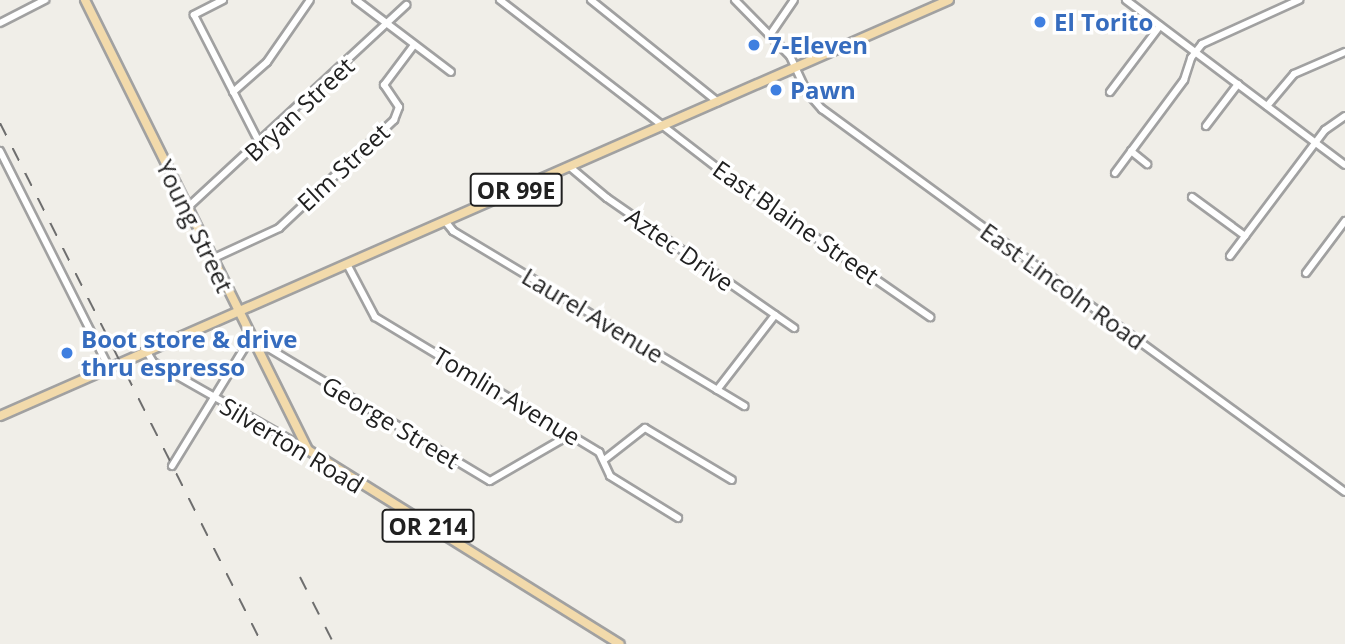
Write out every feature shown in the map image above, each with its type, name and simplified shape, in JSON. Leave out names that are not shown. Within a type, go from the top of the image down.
[{"type":"main road","name":"Young Street","points":[[85,0],[252,343],[308,450]]},
{"type":"main road","name":"OR 99E","points":[[0,416],[795,68],[929,4],[949,0]]},
{"type":"main road","name":"Silverton Road","points":[[308,450],[620,644]]},
{"type":"street","points":[[0,23],[45,0]]},
{"type":"street","points":[[223,0],[194,15],[260,144]]},
{"type":"street","points":[[233,92],[267,62],[310,0]]},
{"type":"street","points":[[356,0],[451,72]]},
{"type":"street","name":"East Blaine Street","points":[[500,0],[662,126],[930,317]]},
{"type":"street","points":[[591,0],[718,102]]},
{"type":"street","name":"East Lincoln Road","points":[[735,0],[770,36],[795,68],[815,102],[1345,492]]},
{"type":"street","points":[[770,36],[794,0]]},
{"type":"street","points":[[1126,0],[1345,165]]},
{"type":"street","points":[[1115,173],[1184,80],[1195,52],[1203,43],[1299,0]]},
{"type":"street","name":"Bryan Street","points":[[187,208],[390,26],[407,5]]},
{"type":"street","points":[[1110,93],[1160,26]]},
{"type":"street","name":"Elm Street","points":[[212,259],[279,228],[394,120],[399,107],[384,85],[414,44]]},
{"type":"street","points":[[1267,106],[1294,74],[1345,52]]},
{"type":"street","points":[[1206,126],[1238,84]]},
{"type":"street","points":[[1230,256],[1315,143],[1345,116]]},
{"type":"street","points":[[1131,151],[1147,164]]},
{"type":"street","points":[[1,156],[109,368]]},
{"type":"street","name":"Aztec Drive","points":[[570,167],[607,198],[794,328]]},
{"type":"street","points":[[1192,197],[1245,236]]},
{"type":"street","name":"Laurel Avenue","points":[[446,221],[453,231],[744,406]]},
{"type":"street","points":[[1306,272],[1345,221]]},
{"type":"street","name":"Tomlin Avenue","points":[[347,264],[375,317],[571,434],[604,460],[612,478],[678,518]]},
{"type":"street","points":[[717,390],[775,315]]},
{"type":"street","points":[[172,466],[245,347],[252,343]]},
{"type":"street","name":"George Street","points":[[252,343],[265,346],[492,481],[571,434]]},
{"type":"street","name":"Silverton Road","points":[[146,352],[153,362],[214,399],[308,450]]},
{"type":"street","points":[[604,460],[645,428],[732,480]]},
{"type":"railway","points":[[0,123],[262,644]]},
{"type":"railway","points":[[300,577],[334,644]]},
{"type":"place","name":"El Torito","points":[[1040,22]]},
{"type":"place","name":"7-Eleven","points":[[754,45]]},
{"type":"place","name":"Pawn","points":[[776,90]]},
{"type":"place","name":"Boot store & drive thru espresso","points":[[67,353]]}]
